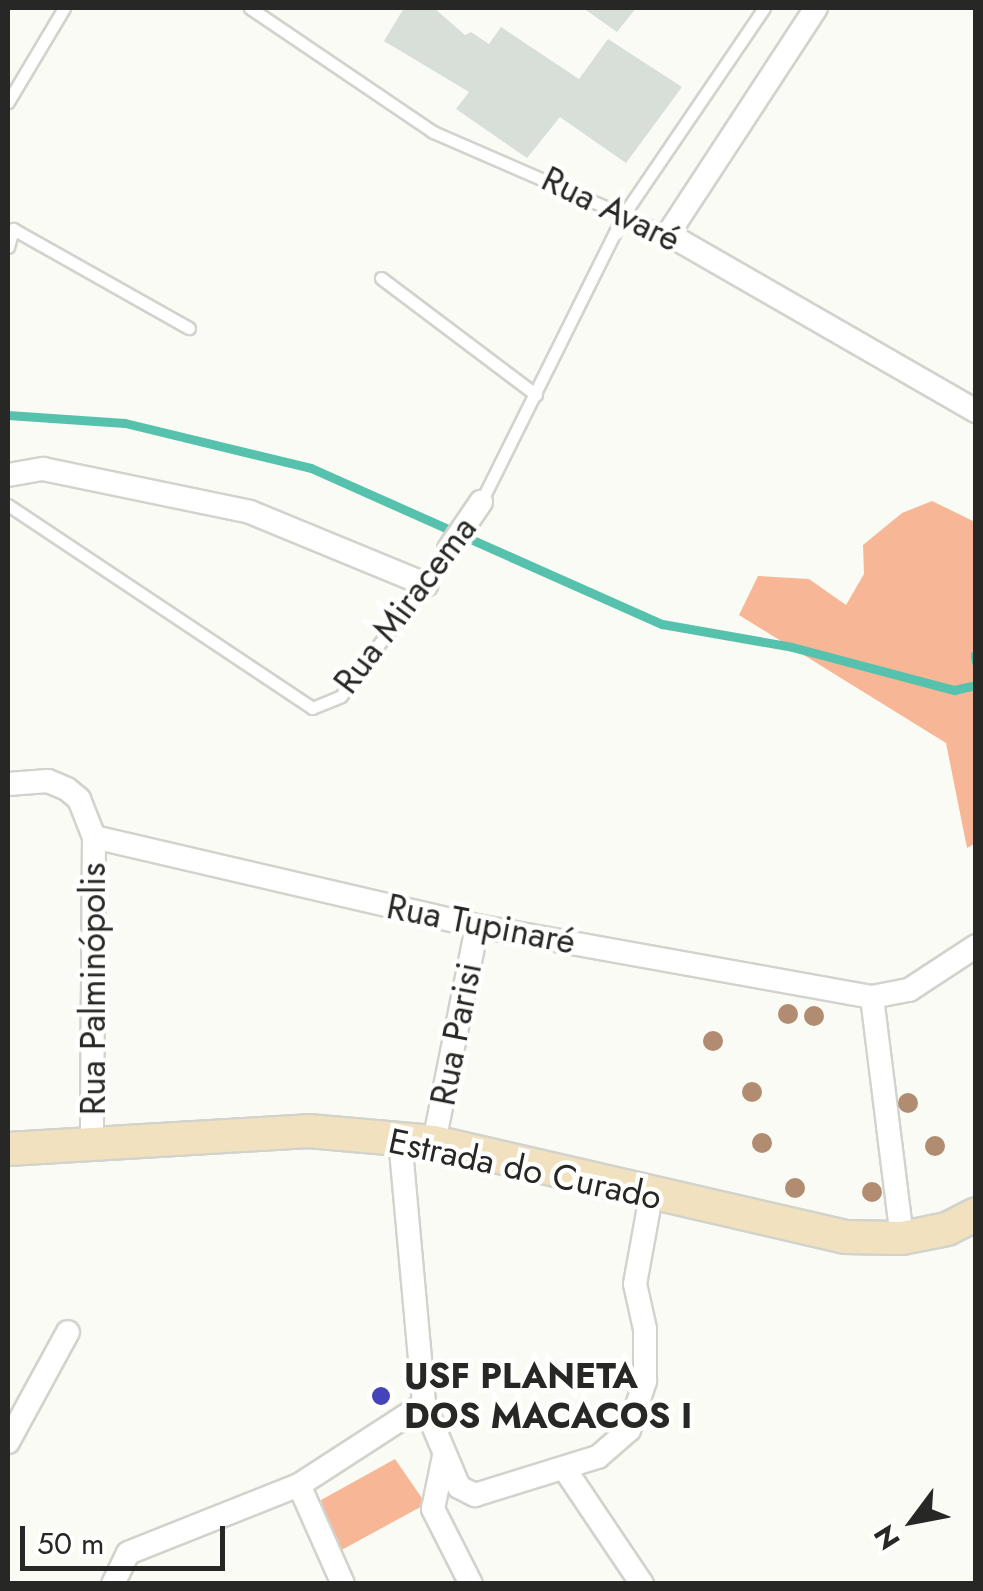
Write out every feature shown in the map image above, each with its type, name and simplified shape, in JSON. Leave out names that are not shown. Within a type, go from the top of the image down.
[{"type":"main road","name":"Estrada do Curado","points":[[8,1149],[308,1132],[434,1142],[817,1234],[902,1238],[947,1229],[976,1214]]},
{"type":"street","points":[[668,234],[816,8]]},
{"type":"street","name":"Rua Avaré","points":[[668,234],[976,411]]},
{"type":"street","points":[[8,475],[43,468],[250,512],[427,584]]},
{"type":"street","name":"Rua Miracema","points":[[449,549],[481,502]]},
{"type":"street","points":[[8,784],[48,781],[67,789],[79,799],[94,837]]},
{"type":"street","name":"Rua Tupinaré","points":[[94,837],[477,926],[872,997],[909,990],[976,946]]},
{"type":"street","name":"Rua Palminópolis","points":[[92,1142],[94,837]]},
{"type":"street","name":"Rua Parisi","points":[[434,1142],[477,926]]},
{"type":"street","points":[[872,997],[902,1238]]},
{"type":"street","points":[[400,1139],[424,1404],[459,1487],[484,1495],[564,1468],[613,1446],[640,1407],[645,1329],[635,1284],[651,1196]]},
{"type":"street","points":[[8,1442],[68,1332]]},
{"type":"street","points":[[113,1584],[137,1548],[299,1485],[424,1404]]},
{"type":"street","points":[[444,1456],[433,1510],[471,1584]]},
{"type":"street","points":[[564,1468],[642,1584]]},
{"type":"street","points":[[299,1485],[343,1584]]},
{"type":"lane","points":[[8,102],[64,8]]},
{"type":"lane","name":"Rua Avaré","points":[[250,8],[433,132],[668,234]]},
{"type":"lane","name":"Rua Miracema","points":[[481,502],[624,214],[764,8]]},
{"type":"lane","points":[[8,247],[10,223],[189,328]]},
{"type":"lane","points":[[381,278],[536,396]]},
{"type":"lane","name":"Rua Miracema","points":[[8,505],[312,708],[340,696],[427,584],[449,549]]},
{"type":"shaded area","points":[[932,501],[975,522],[976,843],[967,848],[946,743],[739,615],[758,576],[809,579],[846,605],[864,574],[863,545],[902,513]]},
{"type":"shaded area","points":[[395,1459],[426,1504],[336,1553],[321,1500]]},
{"type":"building","points":[[404,8],[434,8],[465,35],[471,32],[489,44],[501,27],[579,79],[608,39],[682,87],[626,163],[560,117],[527,158],[456,109],[469,92],[384,41]]},
{"type":"building","points":[[583,8],[636,8],[617,32]]},
{"type":"waterway","points":[[8,415],[125,423],[311,468],[662,624],[792,647],[954,690],[976,685]]},
{"type":"waterway","points":[[975,655],[976,662]]},
{"type":"place","name":"USF PLANETA DOS MACACOS I","points":[[381,1396]]}]
